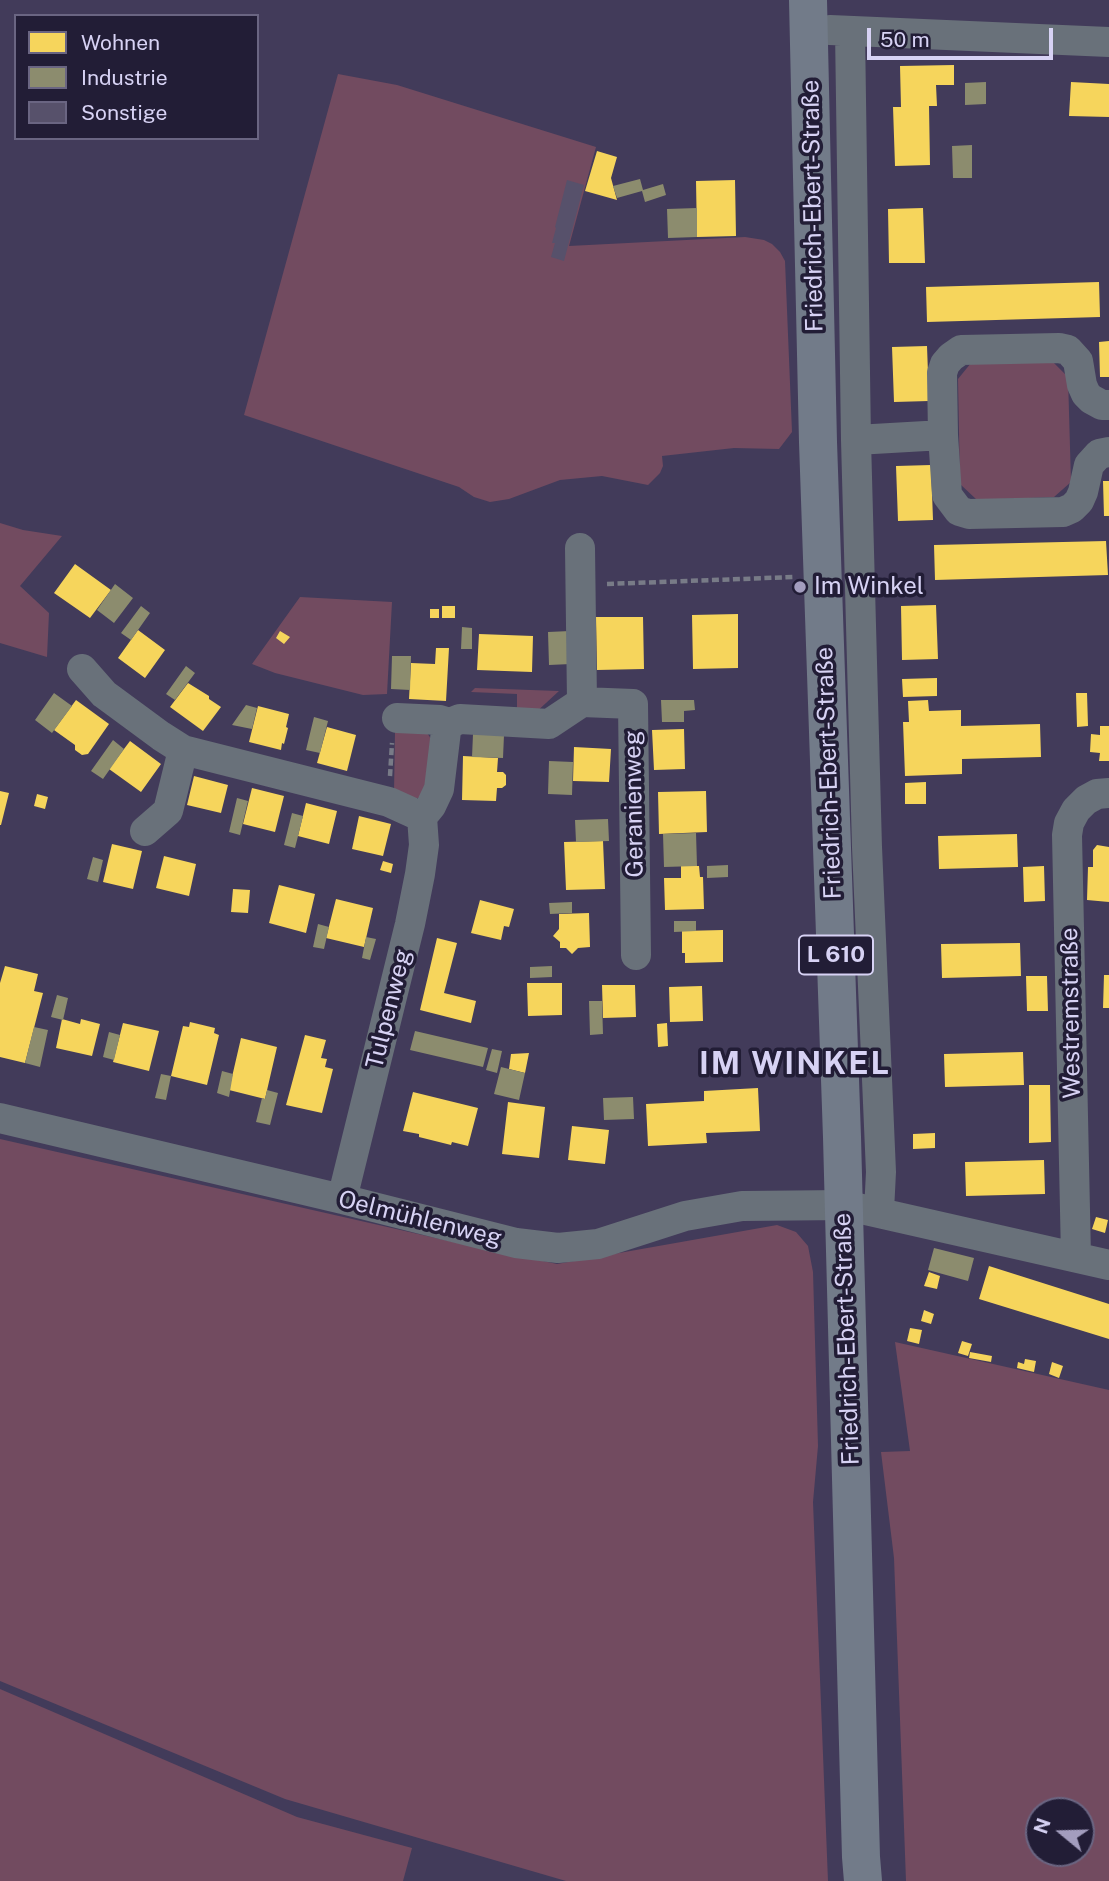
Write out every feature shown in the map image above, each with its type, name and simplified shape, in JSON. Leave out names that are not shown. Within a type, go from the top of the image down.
[{"type":"main road","name":"Friedrich-Ebert-Straße","points":[[808,14],[818,442],[861,1208],[860,1829],[863,1881]]},
{"type":"street","points":[[808,14],[850,31],[1109,42]]},
{"type":"street","name":"Friedrich-Ebert-Straße","points":[[850,31],[856,440],[867,847],[881,1172],[861,1208]]},
{"type":"street","points":[[1109,405],[1102,405],[1086,394],[1078,361],[1068,350],[1059,348],[961,350],[951,357],[942,373],[947,495],[959,511],[968,514],[1063,512],[1079,501],[1089,465],[1099,454],[1109,452]]},
{"type":"street","points":[[856,440],[943,435]]},
{"type":"street","points":[[397,718],[549,724],[582,702],[580,548]]},
{"type":"street","points":[[82,668],[104,694],[183,750],[389,802],[422,817],[439,789],[446,731],[455,721]]},
{"type":"street","name":"Geranienweg","points":[[582,702],[633,704],[636,955]]},
{"type":"street","points":[[145,831],[167,811],[183,750]]},
{"type":"street","name":"Westremstraße","points":[[1076,1257],[1067,835],[1069,823],[1076,810],[1097,794],[1109,793]]},
{"type":"street","name":"Tulpenweg","points":[[342,1199],[410,924],[424,845],[422,817]]},
{"type":"street","name":"Oelmühlenweg","points":[[0,1118],[516,1243],[558,1248],[598,1244],[685,1216],[743,1206],[861,1208]]},
{"type":"street","points":[[861,1208],[1109,1265]]},
{"type":"path","points":[[581,584],[800,577]]},
{"type":"path","points":[[389,802],[393,724],[397,718]]},
{"type":"shaded area","points":[[338,74],[397,85],[596,147],[569,246],[745,237],[772,244],[785,261],[792,432],[779,449],[734,448],[662,456],[663,466],[660,473],[648,485],[602,476],[560,480],[509,499],[490,502],[474,497],[459,487],[244,415]]},
{"type":"shaded area","points":[[1053,362],[1068,377],[1071,482],[1054,497],[977,500],[960,484],[958,379],[971,363]]},
{"type":"shaded area","points":[[0,523],[23,530],[62,536],[20,586],[49,613],[47,657],[0,643]]},
{"type":"shaded area","points":[[300,597],[392,602],[387,694],[363,695],[275,673],[252,664]]},
{"type":"shaded area","points":[[475,688],[559,691],[533,715],[517,714],[517,694],[471,692]]},
{"type":"shaded area","points":[[426,731],[431,739],[430,787],[418,798],[394,793],[395,732]]},
{"type":"shaded area","points":[[0,1139],[557,1264],[777,1225],[796,1232],[808,1246],[813,1272],[818,1446],[813,1502],[828,1881],[566,1881],[285,1799],[0,1681]]},
{"type":"shaded area","points":[[895,1342],[1109,1390],[1109,1881],[906,1881],[894,1558],[881,1452],[910,1451]]},
{"type":"shaded area","points":[[0,1689],[297,1817],[412,1848],[403,1881],[0,1881]]},
{"type":"building: Wohnen","points":[[954,65],[954,85],[936,85],[937,106],[929,106],[930,165],[895,166],[893,107],[901,107],[900,66]]},
{"type":"building: Wohnen","points":[[1071,82],[1109,84],[1109,117],[1069,116]]},
{"type":"building: Wohnen","points":[[597,151],[617,157],[611,178],[617,200],[585,191]]},
{"type":"building: Wohnen","points":[[735,180],[736,236],[697,237],[696,181]]},
{"type":"building: Wohnen","points":[[923,208],[925,263],[889,263],[888,209]]},
{"type":"building: Wohnen","points":[[1099,282],[1100,317],[927,322],[926,287]]},
{"type":"building: Wohnen","points":[[1109,341],[1109,377],[1100,377],[1099,342]]},
{"type":"building: Wohnen","points":[[927,346],[929,401],[894,402],[892,347]]},
{"type":"building: Wohnen","points":[[931,465],[933,520],[898,521],[896,466]]},
{"type":"building: Wohnen","points":[[1103,481],[1109,481],[1109,516],[1104,516]]},
{"type":"building: Wohnen","points":[[1106,541],[1108,575],[935,580],[934,545]]},
{"type":"building: Wohnen","points":[[75,564],[111,590],[90,618],[54,593]]},
{"type":"building: Wohnen","points":[[936,605],[938,659],[902,660],[901,606]]},
{"type":"building: Wohnen","points":[[442,606],[455,606],[455,618],[442,618]]},
{"type":"building: Wohnen","points":[[430,609],[439,609],[439,618],[430,618]]},
{"type":"building: Wohnen","points":[[738,614],[738,668],[693,669],[692,615]]},
{"type":"building: Wohnen","points":[[596,617],[643,617],[644,669],[597,670]]},
{"type":"building: Wohnen","points":[[138,630],[165,650],[145,678],[118,658]]},
{"type":"building: Wohnen","points":[[280,631],[290,637],[284,644],[276,638]]},
{"type":"building: Wohnen","points":[[479,634],[533,636],[532,672],[477,670]]},
{"type":"building: Wohnen","points":[[436,648],[449,648],[446,701],[409,699],[411,663],[435,664]]},
{"type":"building: Wohnen","points":[[937,678],[937,696],[903,697],[902,679]]},
{"type":"building: Wohnen","points":[[188,683],[221,707],[203,731],[170,707]]},
{"type":"building: Wohnen","points":[[1076,693],[1087,693],[1088,726],[1077,727]]},
{"type":"building: Wohnen","points":[[76,700],[109,724],[88,754],[82,755],[75,750],[75,745],[54,730]]},
{"type":"building: Wohnen","points":[[928,700],[929,711],[961,710],[961,726],[1040,724],[1041,757],[962,759],[962,774],[905,776],[903,722],[909,722],[908,701]]},
{"type":"building: Wohnen","points":[[258,706],[289,714],[281,750],[249,742]]},
{"type":"building: Wohnen","points":[[1100,726],[1109,726],[1109,761],[1099,761],[1100,753],[1090,752],[1091,734],[1100,735]]},
{"type":"building: Wohnen","points":[[327,727],[356,735],[347,771],[317,763]]},
{"type":"building: Wohnen","points":[[684,729],[685,769],[654,770],[652,730]]},
{"type":"building: Wohnen","points":[[130,741],[161,764],[141,792],[109,769]]},
{"type":"building: Wohnen","points":[[574,747],[611,749],[609,782],[573,781]]},
{"type":"building: Wohnen","points":[[463,756],[498,758],[497,772],[506,775],[506,785],[497,788],[496,801],[462,800]]},
{"type":"building: Wohnen","points":[[194,776],[228,785],[221,813],[187,805]]},
{"type":"building: Wohnen","points":[[926,782],[926,804],[905,804],[905,783]]},
{"type":"building: Wohnen","points":[[252,788],[284,796],[275,832],[243,824]]},
{"type":"building: Wohnen","points":[[0,791],[9,793],[1,825],[0,825]]},
{"type":"building: Wohnen","points":[[706,791],[707,832],[659,834],[658,792]]},
{"type":"building: Wohnen","points":[[37,794],[48,797],[45,809],[34,806]]},
{"type":"building: Wohnen","points":[[306,803],[337,811],[329,844],[298,836]]},
{"type":"building: Wohnen","points":[[359,816],[391,824],[383,856],[352,849]]},
{"type":"building: Wohnen","points":[[1017,834],[1018,867],[939,869],[938,836]]},
{"type":"building: Wohnen","points":[[603,841],[605,889],[566,890],[564,842]]},
{"type":"building: Wohnen","points":[[112,844],[142,851],[133,889],[103,882]]},
{"type":"building: Wohnen","points":[[1097,845],[1109,847],[1109,902],[1087,900],[1088,867],[1093,867],[1093,850]]},
{"type":"building: Wohnen","points":[[164,856],[196,864],[189,896],[156,888]]},
{"type":"building: Wohnen","points":[[383,861],[393,864],[391,873],[380,870]]},
{"type":"building: Wohnen","points":[[681,866],[699,866],[700,877],[703,877],[704,909],[665,910],[664,878],[681,878]]},
{"type":"building: Wohnen","points":[[1044,866],[1045,901],[1024,902],[1023,867]]},
{"type":"building: Wohnen","points":[[279,885],[315,894],[306,933],[269,923]]},
{"type":"building: Wohnen","points":[[233,889],[250,890],[248,913],[231,912]]},
{"type":"building: Wohnen","points":[[336,899],[373,908],[364,947],[326,938]]},
{"type":"building: Wohnen","points":[[480,900],[514,909],[509,927],[504,926],[501,940],[471,933]]},
{"type":"building: Wohnen","points":[[589,913],[590,947],[578,948],[572,954],[566,948],[560,948],[560,942],[553,936],[559,929],[559,914]]},
{"type":"building: Wohnen","points":[[723,930],[723,962],[685,963],[682,931]]},
{"type":"building: Wohnen","points":[[437,938],[457,943],[444,993],[476,1001],[471,1023],[420,1010]]},
{"type":"building: Wohnen","points":[[1020,943],[1021,976],[942,978],[941,944]]},
{"type":"building: Wohnen","points":[[5,966],[38,974],[34,991],[43,993],[25,1063],[0,1057],[0,983]]},
{"type":"building: Wohnen","points":[[1104,975],[1109,975],[1109,1008],[1103,1008]]},
{"type":"building: Wohnen","points":[[1026,976],[1047,976],[1048,1011],[1027,1011]]},
{"type":"building: Wohnen","points":[[527,983],[562,983],[562,1015],[528,1016]]},
{"type":"building: Wohnen","points":[[602,985],[635,985],[636,1017],[603,1018]]},
{"type":"building: Wohnen","points":[[702,986],[703,1021],[670,1022],[669,987]]},
{"type":"building: Wohnen","points":[[62,1019],[80,1024],[81,1019],[100,1024],[92,1056],[56,1048]]},
{"type":"building: Wohnen","points":[[190,1022],[215,1028],[214,1033],[219,1035],[207,1085],[171,1076],[183,1026],[189,1027]]},
{"type":"building: Wohnen","points":[[123,1023],[159,1031],[149,1071],[113,1062]]},
{"type":"building: Wohnen","points":[[667,1023],[668,1046],[658,1047],[657,1024]]},
{"type":"building: Wohnen","points":[[305,1035],[326,1040],[321,1058],[327,1059],[325,1067],[333,1069],[322,1113],[286,1105]]},
{"type":"building: Wohnen","points":[[241,1038],[277,1047],[265,1099],[229,1090]]},
{"type":"building: Wohnen","points":[[1023,1052],[1024,1085],[945,1087],[944,1054]]},
{"type":"building: Wohnen","points":[[529,1053],[525,1073],[509,1069],[511,1054]]},
{"type":"building: Wohnen","points":[[1029,1085],[1050,1085],[1051,1142],[1029,1143]]},
{"type":"building: Wohnen","points":[[758,1088],[760,1131],[706,1133],[707,1143],[648,1146],[646,1104],[704,1101],[704,1091]]},
{"type":"building: Wohnen","points":[[413,1092],[478,1108],[468,1146],[452,1142],[451,1145],[403,1131]]},
{"type":"building: Wohnen","points":[[508,1102],[545,1107],[539,1158],[502,1154]]},
{"type":"building: Wohnen","points":[[572,1126],[609,1130],[605,1164],[568,1160]]},
{"type":"building: Wohnen","points":[[935,1133],[935,1148],[913,1149],[913,1134]]},
{"type":"building: Wohnen","points":[[1044,1160],[1045,1194],[966,1196],[965,1162]]},
{"type":"building: Wohnen","points":[[1096,1217],[1108,1220],[1105,1233],[1092,1229]]},
{"type":"building: Wohnen","points":[[989,1266],[1109,1304],[1109,1339],[979,1299]]},
{"type":"building: Wohnen","points":[[929,1272],[940,1276],[937,1289],[924,1286]]},
{"type":"building: Wohnen","points":[[924,1310],[934,1314],[931,1324],[921,1321]]},
{"type":"building: Wohnen","points":[[910,1328],[922,1330],[919,1344],[907,1341]]},
{"type":"building: Wohnen","points":[[962,1341],[972,1344],[968,1356],[958,1353]]},
{"type":"building: Wohnen","points":[[970,1352],[992,1356],[991,1362],[969,1358]]},
{"type":"building: Wohnen","points":[[1025,1359],[1036,1361],[1034,1372],[1017,1368],[1018,1362],[1024,1364]]},
{"type":"building: Wohnen","points":[[1052,1362],[1063,1366],[1059,1378],[1049,1374]]},
{"type":"building: Industrie","points":[[986,82],[986,104],[965,105],[965,83]]},
{"type":"building: Industrie","points":[[972,145],[972,178],[953,178],[952,146]]},
{"type":"building: Industrie","points":[[640,179],[643,190],[663,184],[666,195],[645,202],[642,191],[617,198],[613,186]]},
{"type":"building: Industrie","points":[[697,208],[697,237],[668,238],[667,209]]},
{"type":"building: Industrie","points":[[115,584],[133,598],[114,623],[97,610]]},
{"type":"building: Industrie","points":[[141,606],[150,613],[131,640],[121,633]]},
{"type":"building: Industrie","points":[[462,627],[472,628],[472,649],[461,649]]},
{"type":"building: Industrie","points":[[570,631],[571,664],[549,665],[548,632]]},
{"type":"building: Industrie","points":[[392,656],[411,656],[410,690],[391,689]]},
{"type":"building: Industrie","points":[[186,666],[195,673],[175,700],[166,694]]},
{"type":"building: Industrie","points":[[54,693],[72,706],[52,733],[35,720]]},
{"type":"building: Industrie","points":[[661,700],[694,700],[695,710],[684,711],[684,722],[662,722]]},
{"type":"building: Industrie","points":[[246,705],[257,708],[252,729],[232,725]]},
{"type":"building: Industrie","points":[[314,717],[328,721],[320,753],[306,750]]},
{"type":"building: Industrie","points":[[473,734],[504,735],[503,758],[472,757]]},
{"type":"building: Industrie","points":[[113,740],[124,749],[103,779],[91,771]]},
{"type":"building: Industrie","points":[[549,761],[573,762],[572,795],[548,794]]},
{"type":"building: Industrie","points":[[237,798],[248,801],[240,835],[229,832]]},
{"type":"building: Industrie","points":[[292,813],[303,816],[295,848],[284,845]]},
{"type":"building: Industrie","points":[[608,819],[609,841],[576,842],[575,820]]},
{"type":"building: Industrie","points":[[696,833],[697,866],[664,867],[663,834]]},
{"type":"building: Industrie","points":[[93,857],[103,860],[98,882],[87,879]]},
{"type":"building: Industrie","points":[[728,865],[728,877],[707,878],[707,866]]},
{"type":"building: Industrie","points":[[572,902],[572,913],[550,914],[549,903]]},
{"type":"building: Industrie","points":[[674,921],[696,921],[696,931],[674,932]]},
{"type":"building: Industrie","points":[[318,924],[329,927],[324,949],[313,947]]},
{"type":"building: Industrie","points":[[366,937],[376,939],[370,960],[362,958]]},
{"type":"building: Industrie","points":[[552,966],[552,977],[530,978],[530,967]]},
{"type":"building: Industrie","points":[[57,995],[68,998],[63,1020],[51,1017]]},
{"type":"building: Industrie","points":[[589,1001],[602,1001],[603,1034],[590,1035]]},
{"type":"building: Industrie","points":[[34,1027],[48,1030],[40,1067],[25,1063]]},
{"type":"building: Industrie","points":[[415,1031],[488,1048],[483,1067],[410,1050]]},
{"type":"building: Industrie","points":[[109,1032],[120,1035],[114,1060],[103,1057]]},
{"type":"building: Industrie","points":[[492,1049],[502,1051],[497,1073],[486,1070]]},
{"type":"building: Industrie","points":[[501,1067],[525,1073],[519,1100],[494,1094]]},
{"type":"building: Industrie","points":[[222,1071],[233,1074],[229,1097],[217,1093]]},
{"type":"building: Industrie","points":[[161,1074],[171,1076],[166,1100],[155,1098]]},
{"type":"building: Industrie","points":[[267,1090],[278,1093],[270,1125],[256,1122],[262,1098],[265,1099]]},
{"type":"building: Industrie","points":[[633,1097],[634,1119],[604,1120],[603,1098]]},
{"type":"building: Industrie","points":[[934,1248],[974,1258],[968,1281],[928,1270]]},
{"type":"building: Sonstige","points":[[567,180],[584,185],[564,261],[551,257],[555,243],[552,243],[555,227]]},
{"type":"place","name":"Im Winkel","points":[[800,587]]},
{"type":"district","name":"IM WINKEL","points":[[795,1064]]}]
